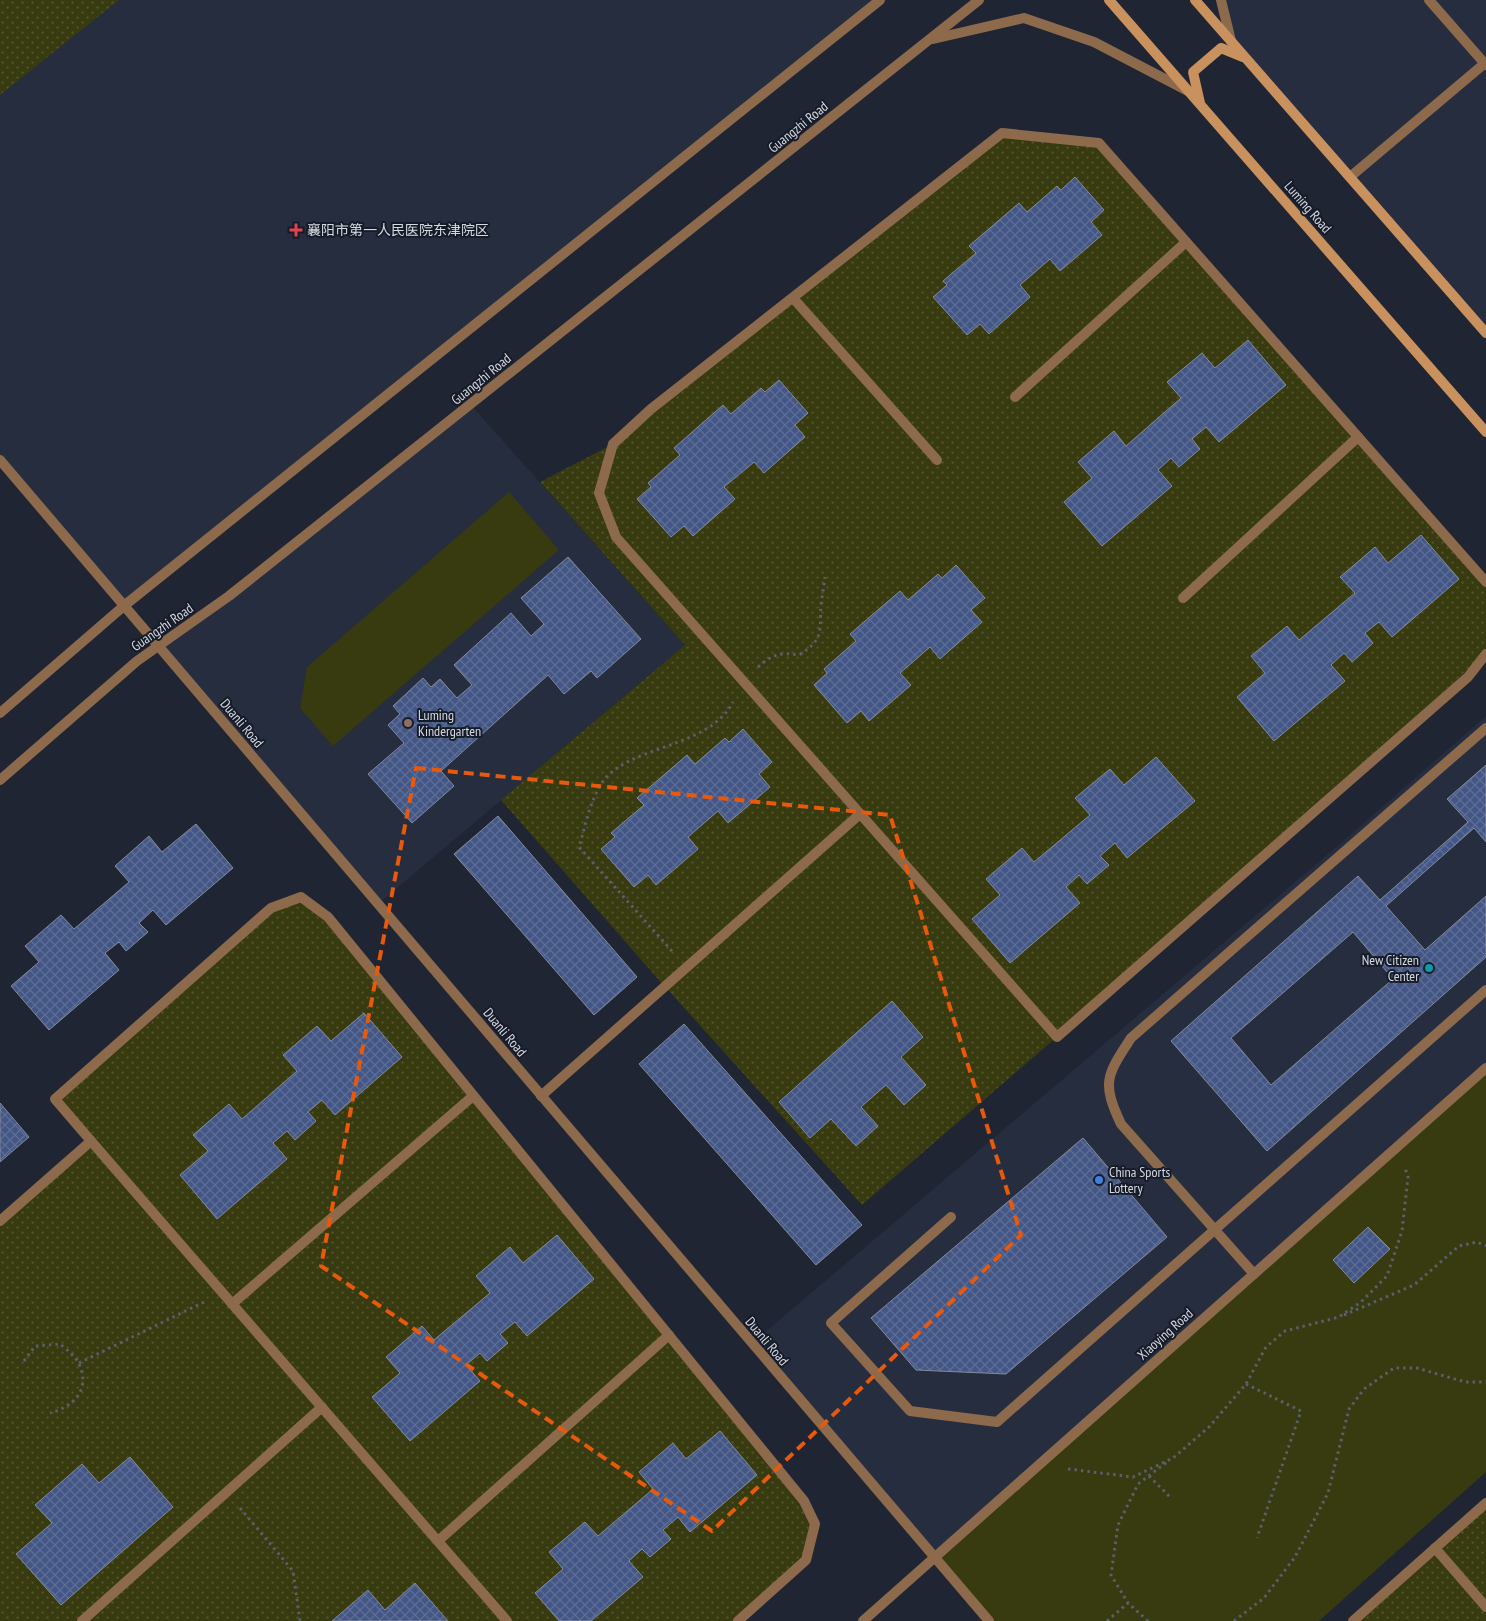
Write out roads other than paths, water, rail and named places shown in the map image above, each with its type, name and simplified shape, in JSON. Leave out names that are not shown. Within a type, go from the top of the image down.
[{"type":"main road","name":"Luming Road","points":[[1109,0],[1486,432]]},
{"type":"main road","points":[[1195,0],[1486,334]]},
{"type":"main road","points":[[1200,104],[1193,72],[1221,48],[1246,58]]},
{"type":"street","points":[[0,713],[125,605],[880,0]]},
{"type":"street","name":"Guangzhi Road","points":[[0,780],[137,661],[229,596],[979,0]]},
{"type":"street","points":[[1221,0],[1231,41]]},
{"type":"street","points":[[1350,178],[1485,64],[1429,0]]},
{"type":"street","points":[[929,39],[1024,18],[1094,42],[1189,91]]},
{"type":"street","points":[[1486,582],[1099,143],[1002,133],[651,409],[613,444],[599,494],[616,537],[1057,1037],[1468,677],[1486,654]]},
{"type":"street","points":[[1015,397],[1186,242]]},
{"type":"street","points":[[793,298],[937,460]]},
{"type":"street","points":[[1183,598],[1358,437]]},
{"type":"street","name":"Duanli Road","points":[[0,460],[989,1621]]},
{"type":"street","points":[[1254,1274],[1121,1124],[1109,1099],[1110,1069],[1131,1038],[1486,728]]},
{"type":"street","points":[[541,1096],[860,814]]},
{"type":"street","points":[[507,1621],[55,1099],[271,908],[302,897],[328,917],[804,1501],[815,1524],[806,1560],[738,1621]]},
{"type":"street","points":[[951,1217],[831,1323],[910,1411],[997,1422],[1486,990]]},
{"type":"street","name":"Xiaoying Road","points":[[863,1621],[1486,1068]]},
{"type":"street","points":[[232,1304],[473,1096]]},
{"type":"street","points":[[0,1221],[91,1141]]},
{"type":"street","points":[[438,1541],[669,1335]]},
{"type":"street","points":[[82,1621],[322,1407]]},
{"type":"street","points":[[1352,1621],[1486,1503]]},
{"type":"street","points":[[1435,1548],[1486,1607]]},
{"type":"place","name":"襄阳市第一人民医院东津院区","points":[[296,230]]},
{"type":"place","name":"Luming Kindergarten","points":[[408,723]]},
{"type":"place","name":"New Citizen Center","points":[[1429,968]]},
{"type":"place","name":"China Sports Lottery","points":[[1099,1180]]}]
